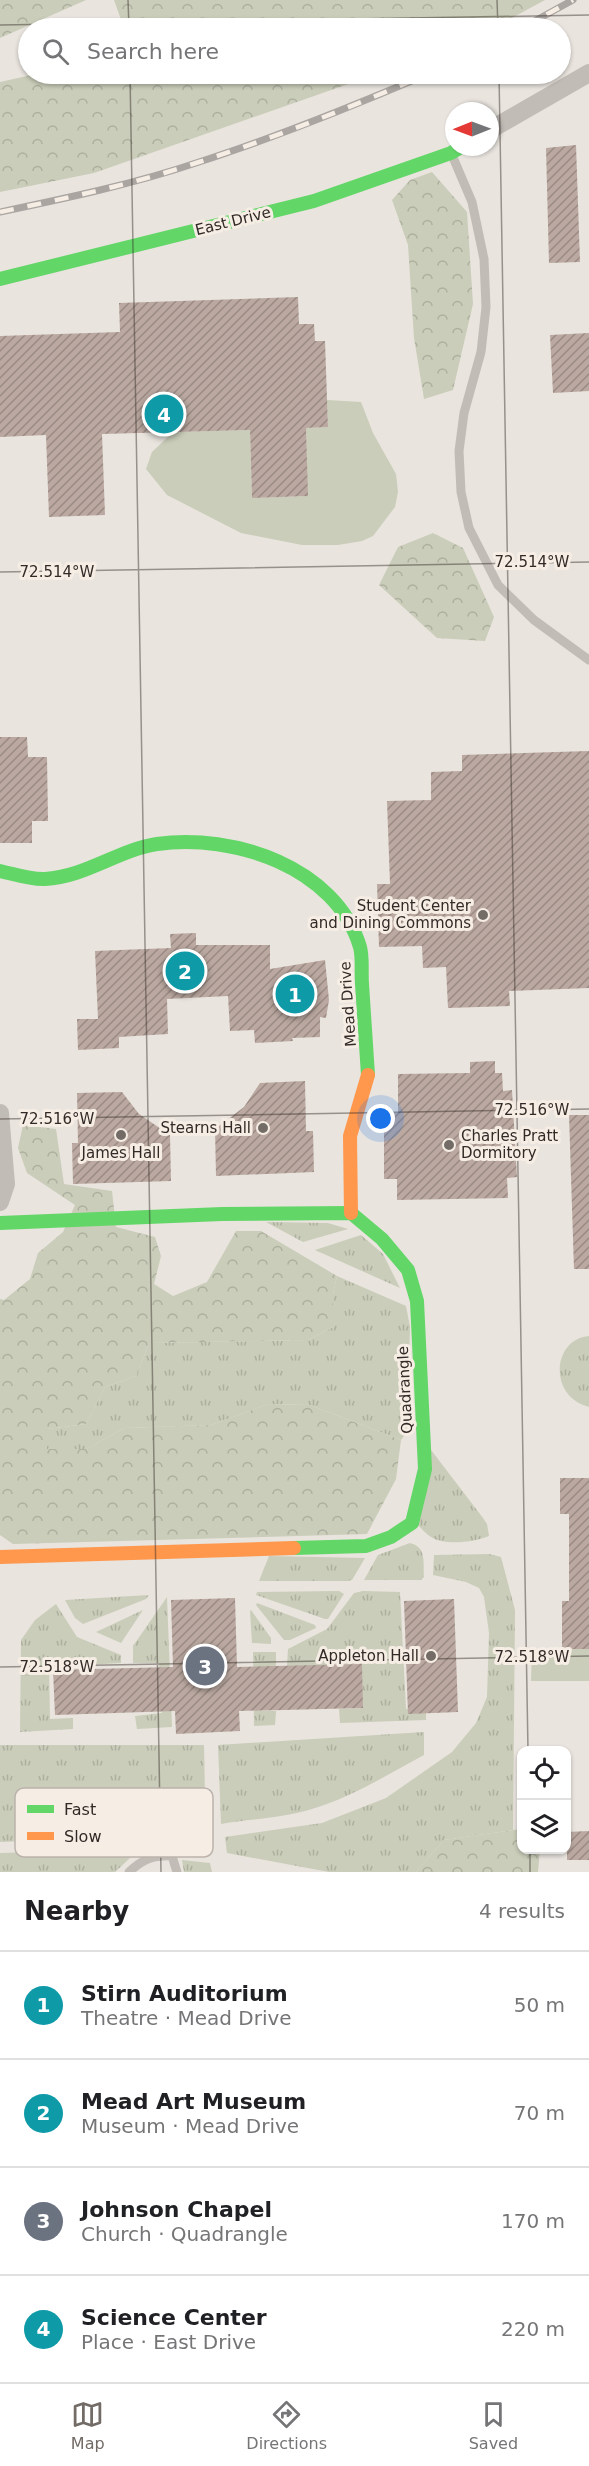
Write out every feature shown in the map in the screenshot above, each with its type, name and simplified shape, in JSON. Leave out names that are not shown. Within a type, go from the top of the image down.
[{"type":"street","points":[[571,83],[589,73]]},
{"type":"street","points":[[499,125],[570,84]]},
{"type":"street","name":"East Drive","points":[[0,279],[314,201],[445,154]]},
{"type":"street","name":"Mead Drive","points":[[0,871],[44,879],[85,870],[127,851],[157,844],[192,841],[252,851],[306,875],[320,887],[343,911],[360,948],[368,1079],[350,1136],[351,1213]]},
{"type":"street","points":[[0,1113],[6,1184],[0,1202]]},
{"type":"street","points":[[0,1223],[222,1214],[351,1213]]},
{"type":"street","name":"Quadrangle","points":[[0,1557],[366,1546],[392,1538],[412,1523],[425,1469],[417,1301],[408,1270],[382,1239],[351,1213]]},
{"type":"lane","points":[[458,156],[484,259],[486,297],[481,352],[464,413],[459,451],[461,492],[470,528],[498,585],[534,620],[589,660]]},
{"type":"lane","points":[[129,1872],[138,1863],[151,1857]]},
{"type":"lane","points":[[172,1857],[177,1872]]},
{"type":"green space","points":[[0,0],[86,0],[45,18],[18,18],[18,30],[0,38]]},
{"type":"green space","points":[[114,0],[545,0],[512,18],[120,18]]},
{"type":"green space","points":[[18,78],[18,84],[348,84],[94,173],[0,192],[0,82]]},
{"type":"green space","points":[[432,172],[467,212],[473,304],[453,390],[424,399],[414,338],[408,245],[392,200],[410,180]]},
{"type":"green space","points":[[327,400],[361,402],[373,433],[396,474],[398,492],[395,507],[373,536],[362,541],[338,545],[302,545],[241,533],[167,495],[146,469],[152,452],[173,432],[250,430],[252,498],[307,496],[306,428],[328,427]]},
{"type":"green space","points":[[433,533],[463,548],[494,617],[485,641],[437,638],[379,585],[398,547]]},
{"type":"green space","points":[[23,1125],[56,1129],[64,1184],[112,1191],[116,1227],[155,1237],[161,1256],[154,1284],[173,1296],[207,1282],[236,1231],[261,1231],[337,1276],[333,1294],[333,1327],[308,1340],[149,1343],[136,1376],[105,1387],[86,1424],[47,1429],[47,1449],[87,1449],[124,1428],[211,1425],[268,1404],[310,1405],[401,1440],[396,1479],[367,1534],[13,1544],[0,1535],[0,1299],[4,1300],[30,1279],[38,1253],[63,1232],[75,1205],[27,1173],[18,1148]]},
{"type":"green space","points":[[266,1222],[328,1223],[348,1229],[303,1242]]},
{"type":"green space","points":[[361,1235],[383,1254],[400,1288],[315,1250]]},
{"type":"green space","points":[[337,1276],[406,1306],[410,1327],[407,1432],[401,1440],[310,1405],[268,1404],[211,1425],[124,1428],[87,1449],[47,1449],[47,1429],[86,1424],[105,1387],[136,1376],[149,1343],[308,1340],[333,1327],[333,1294]]},
{"type":"green space","points":[[589,1336],[589,1407],[576,1401],[566,1392],[561,1381],[560,1369],[562,1357],[568,1347],[577,1340]]},
{"type":"green space","points":[[428,1446],[483,1518],[487,1524],[489,1536],[468,1541],[437,1540],[425,1533],[417,1524]]},
{"type":"green space","points":[[410,1543],[422,1552],[424,1577],[421,1580],[364,1580],[378,1555]]},
{"type":"green space","points":[[489,1554],[501,1557],[515,1610],[513,1830],[444,1840],[416,1872],[329,1872],[227,1853],[225,1837],[322,1823],[386,1798],[452,1752],[476,1723],[487,1697],[489,1633],[484,1597],[479,1588],[466,1582],[433,1575],[434,1555]]},
{"type":"green space","points":[[269,1556],[365,1558],[352,1580],[348,1581],[259,1581]]},
{"type":"green space","points":[[339,1591],[344,1594],[328,1619],[256,1595],[257,1592]]},
{"type":"green space","points":[[363,1591],[400,1592],[406,1709],[426,1708],[426,1720],[340,1723],[339,1709],[363,1708],[287,1666],[288,1649],[327,1629],[354,1593]]},
{"type":"green space","points":[[149,1595],[146,1599],[83,1624],[75,1618],[65,1600]]},
{"type":"green space","points":[[167,1597],[172,1727],[137,1729],[135,1716],[162,1713],[159,1663],[133,1663],[133,1646]]},
{"type":"green space","points":[[257,1603],[315,1625],[316,1628],[290,1640],[284,1640],[256,1605]]},
{"type":"green space","points":[[56,1604],[77,1637],[121,1655],[121,1663],[49,1667],[50,1719],[73,1718],[73,1729],[20,1732],[21,1640],[35,1620]]},
{"type":"green space","points":[[143,1610],[121,1643],[96,1632]]},
{"type":"green space","points":[[251,1610],[271,1638],[271,1644],[252,1643]]},
{"type":"green space","points":[[589,1649],[589,1681],[531,1681],[532,1652]]},
{"type":"green space","points":[[253,1652],[276,1652],[276,1666],[258,1711],[276,1711],[275,1725],[254,1726]]},
{"type":"green space","points":[[424,1732],[424,1755],[341,1798],[301,1812],[221,1824],[218,1745]]},
{"type":"green space","points":[[0,1745],[204,1745],[205,1788],[15,1788],[15,1841],[0,1842]]},
{"type":"green space","points":[[517,1830],[517,1854],[540,1854],[538,1872],[416,1872],[444,1840]]},
{"type":"green space","points":[[0,1853],[15,1853],[15,1857],[130,1858],[115,1872],[0,1872]]},
{"type":"green space","points":[[182,1860],[210,1863],[212,1872],[184,1872]]},
{"type":"building","points":[[576,145],[580,262],[549,263],[546,148]]},
{"type":"building","points":[[298,297],[299,324],[314,324],[315,341],[325,341],[328,427],[306,428],[308,496],[252,498],[250,430],[102,434],[105,515],[49,517],[46,435],[0,437],[0,336],[120,332],[119,303]]},
{"type":"building","points":[[589,333],[589,391],[553,393],[550,335]]},
{"type":"building","points":[[0,737],[27,737],[28,757],[47,757],[48,821],[32,821],[32,843],[0,843]]},
{"type":"building","name":"Student Center and Dining Commons","points":[[589,751],[589,988],[509,991],[510,1006],[448,1008],[446,967],[423,968],[422,946],[379,947],[377,884],[390,884],[387,801],[431,800],[431,772],[462,771],[462,755]]},
{"type":"building","points":[[196,933],[196,945],[270,945],[270,969],[325,960],[329,1000],[326,1018],[320,1017],[320,1037],[255,1043],[254,1030],[230,1031],[228,996],[167,999],[168,1034],[119,1037],[119,1048],[78,1050],[77,1019],[98,1019],[95,951],[171,948],[170,934]]},
{"type":"building","name":"Charles Pratt Dormitory","points":[[495,1061],[495,1073],[502,1073],[503,1091],[512,1090],[517,1177],[507,1178],[508,1198],[397,1200],[397,1179],[384,1179],[384,1113],[398,1113],[398,1074],[470,1073],[470,1062]]},
{"type":"building","name":"Stearns Hall","points":[[305,1081],[306,1131],[313,1131],[314,1172],[216,1176],[215,1129],[244,1107],[260,1083]]},
{"type":"building","name":"James Hall","points":[[122,1092],[139,1114],[170,1135],[171,1181],[73,1184],[72,1143],[78,1143],[77,1093]]},
{"type":"building","points":[[569,1115],[589,1115],[589,1269],[574,1269]]},
{"type":"building","points":[[560,1478],[589,1478],[589,1649],[562,1649],[562,1601],[569,1601],[569,1514],[560,1514]]},
{"type":"building","points":[[235,1598],[237,1667],[362,1664],[363,1708],[239,1711],[240,1731],[176,1734],[175,1711],[55,1715],[53,1670],[173,1667],[171,1600]]},
{"type":"building","name":"Appleton Hall","points":[[454,1599],[458,1712],[408,1714],[404,1601]]},
{"type":"building","points":[[589,1831],[589,1860],[567,1860],[567,1854],[571,1854],[571,1832]]},
{"type":"railway","points":[[540,18],[573,0]]},
{"type":"railway","points":[[0,212],[100,190],[175,170],[286,132],[404,84]]},
{"type":"traffic: fast","points":[[0,279],[314,201],[445,155]]},
{"type":"traffic: fast","points":[[0,871],[34,879],[60,877],[88,869],[143,847],[187,842],[217,844],[278,861],[305,876],[329,896],[348,919],[360,947],[368,1075]]},
{"type":"traffic: fast","points":[[0,1223],[222,1214],[351,1213],[382,1239],[408,1270],[417,1301],[425,1469],[412,1523],[391,1537],[366,1546],[294,1548]]},
{"type":"traffic: slow","points":[[351,1213],[350,1136],[368,1075]]},
{"type":"traffic: slow","points":[[0,1557],[294,1548]]},
{"type":"place","name":"Science Center","points":[[164,414]]},
{"type":"place","name":"Student Center and Dining Commons","points":[[483,915]]},
{"type":"place","name":"Mead Art Museum","points":[[185,971]]},
{"type":"place","name":"Stirn Auditorium","points":[[295,994]]},
{"type":"place","name":"Stearns Hall","points":[[263,1128]]},
{"type":"place","name":"James Hall","points":[[121,1135]]},
{"type":"place","name":"Charles Pratt Dormitory","points":[[449,1145]]},
{"type":"place","name":"Appleton Hall","points":[[431,1656]]},
{"type":"place","name":"Johnson Chapel","points":[[205,1666]]}]
